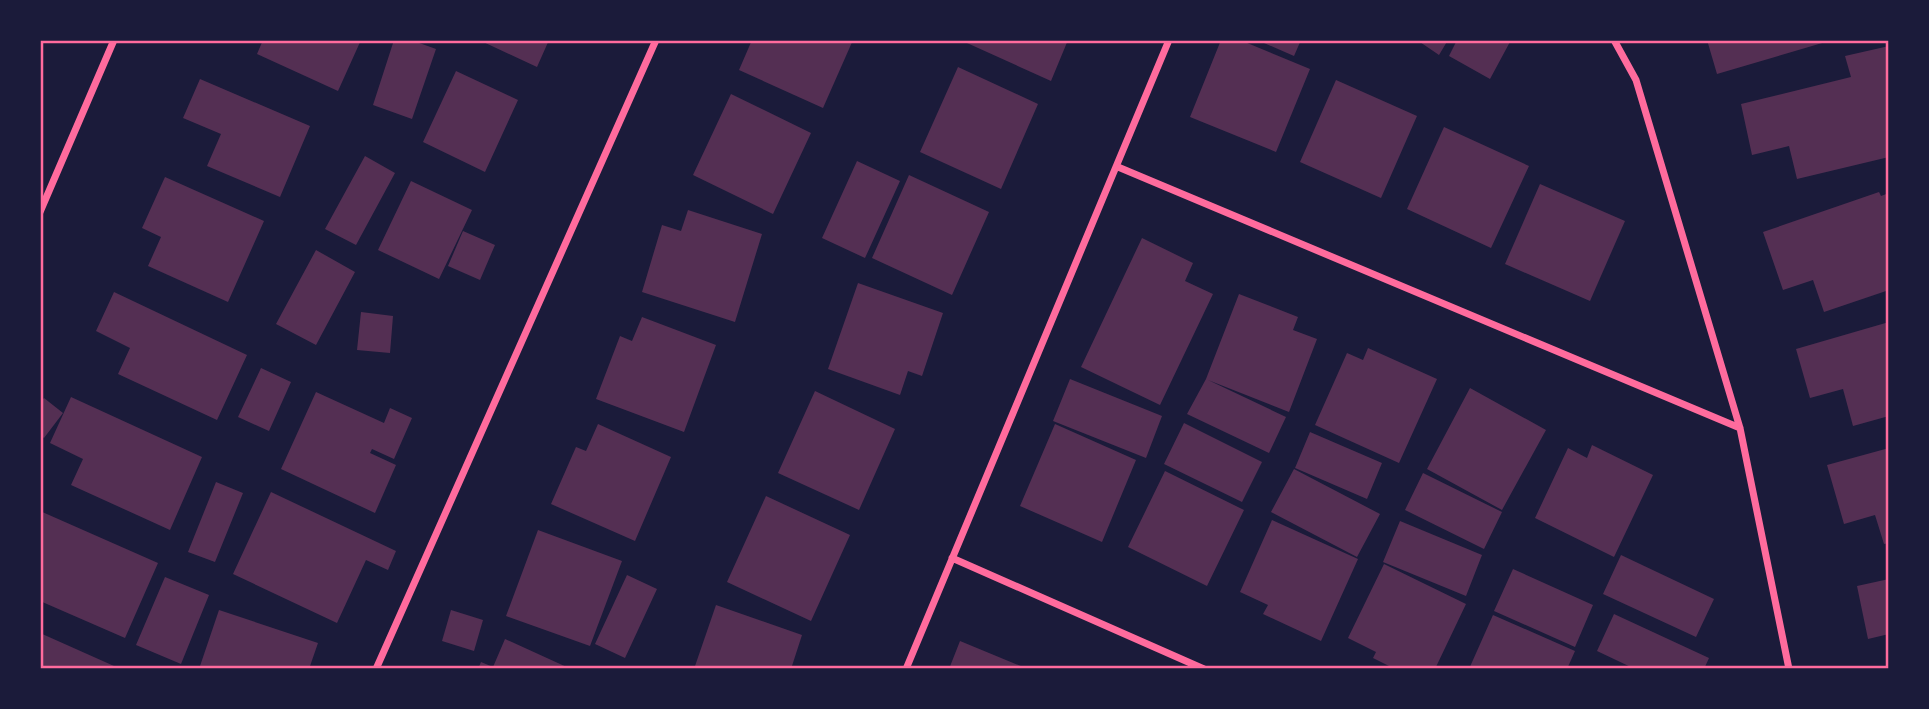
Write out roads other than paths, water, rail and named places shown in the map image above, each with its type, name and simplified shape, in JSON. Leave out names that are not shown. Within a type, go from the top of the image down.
[{"type":"street","points":[[40,212],[114,40]]},
{"type":"street","points":[[376,669],[656,40]]},
{"type":"street","points":[[906,669],[1169,40]]},
{"type":"street","points":[[1615,40],[1636,80],[1740,428],[1789,669]]},
{"type":"street","points":[[1118,167],[1740,428]]},
{"type":"street","points":[[952,558],[1204,669]]}]
